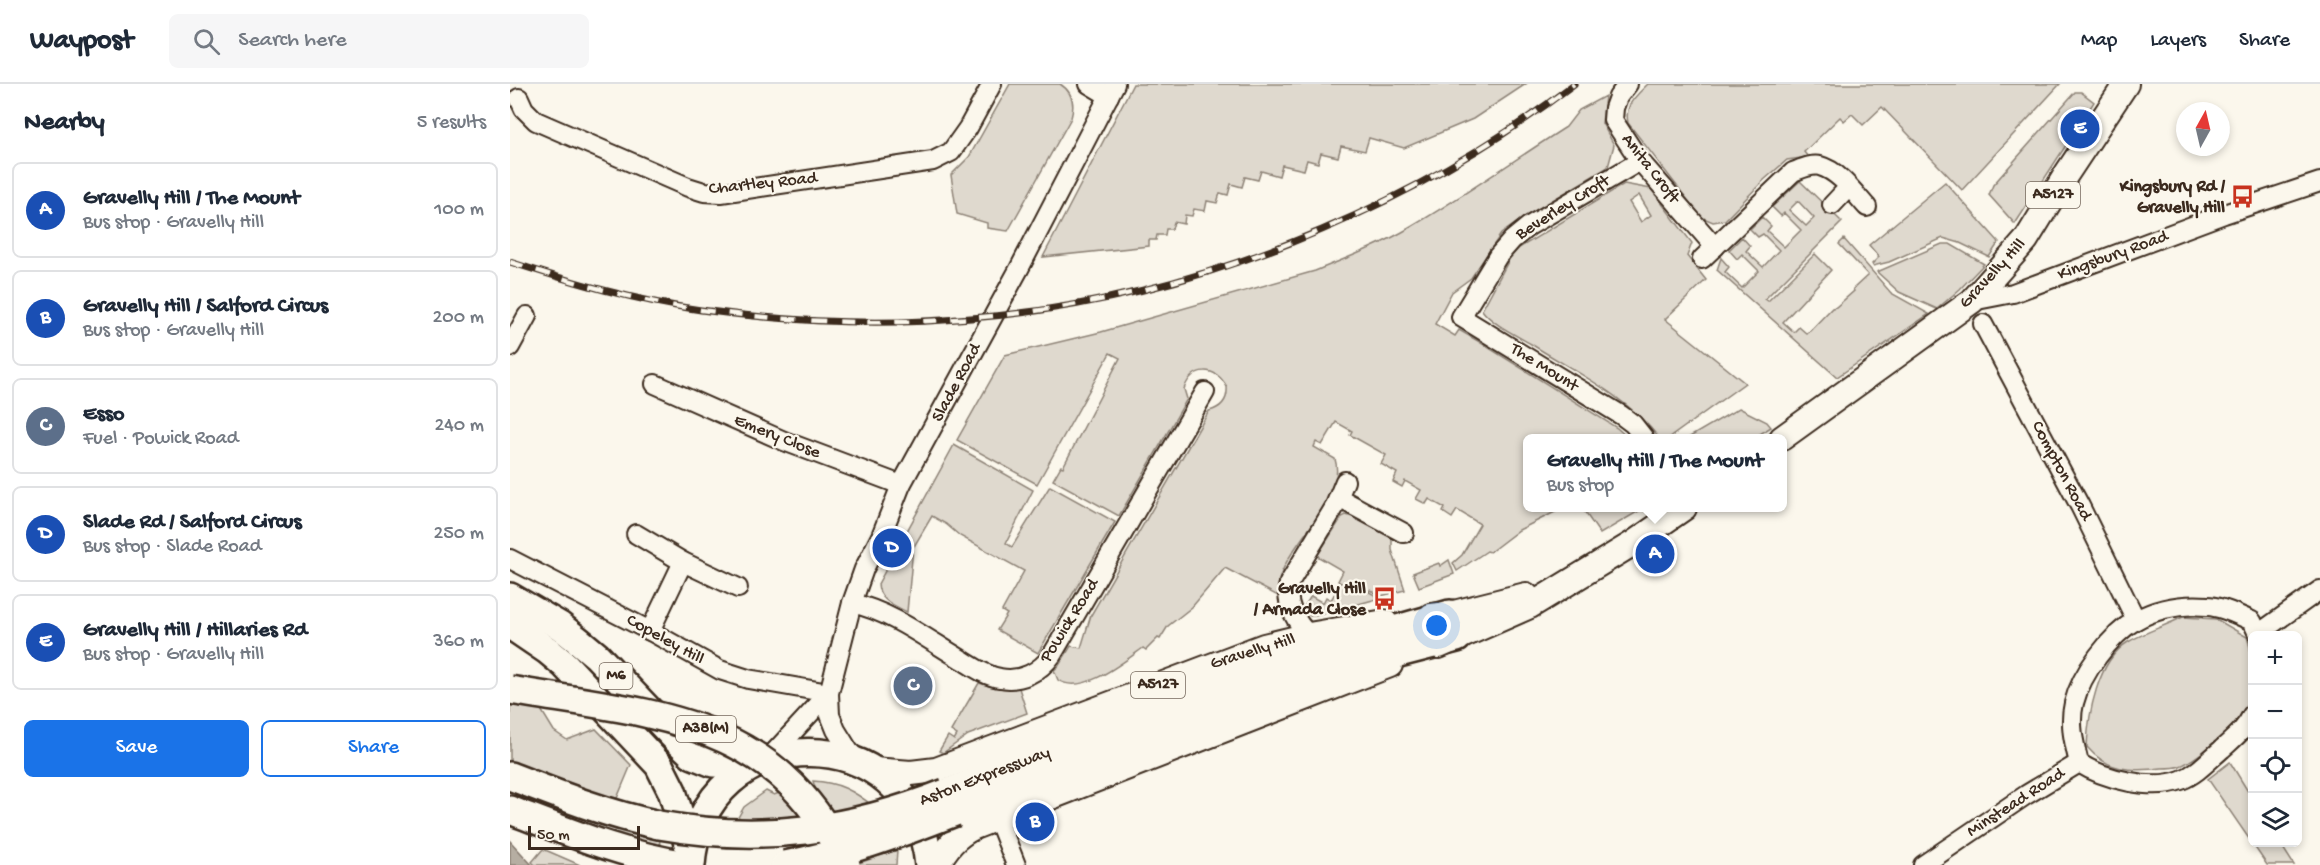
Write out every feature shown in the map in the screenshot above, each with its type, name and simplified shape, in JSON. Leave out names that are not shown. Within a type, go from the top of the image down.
[{"type":"highway","name":"M6","points":[[510,597],[560,626],[588,648],[693,755],[714,763],[763,761]]},
{"type":"highway","name":"M6","points":[[510,626],[547,650],[565,665],[659,765],[672,791],[690,862]]},
{"type":"highway","name":"Aston Expressway","points":[[785,865],[837,853],[889,837],[950,802],[1275,664],[1454,626]]},
{"type":"highway","name":"A38(M)","points":[[510,690],[673,719],[729,740],[755,755],[796,789],[822,821],[846,865]]},
{"type":"highway","points":[[511,821],[657,860],[690,862],[698,828],[712,802],[732,780],[763,761],[796,752],[817,752],[838,755],[868,767],[899,792],[913,810],[926,842],[929,865]]},
{"type":"highway","name":"Aston Expressway","points":[[510,777],[581,804],[634,820],[735,834],[804,831],[950,802]]},
{"type":"highway","points":[[511,821],[604,865]]},
{"type":"main road","name":"Gravelly Hill","points":[[1787,434],[1972,300],[2026,240],[2126,84]]},
{"type":"main road","name":"Gravelly Hill","points":[[937,865],[946,849],[961,834],[1454,626],[1530,606],[1632,544],[1677,512]]},
{"type":"main road","name":"Gravelly Hill","points":[[868,767],[911,773],[936,770],[1229,658],[1264,646],[1309,635],[1394,621],[1454,626]]},
{"type":"street","name":"Chartley Road","points":[[516,94],[524,109],[536,122],[688,187],[704,192],[721,192],[933,161],[951,152],[968,128],[992,84]]},
{"type":"street","points":[[1089,84],[1112,90]]},
{"type":"street","name":"Anita Croft","points":[[1628,84],[1618,97],[1613,120],[1640,161],[1709,253],[1793,172],[1806,167],[1820,166],[1833,173],[1867,207]]},
{"type":"street","name":"Slade Road","points":[[868,767],[849,752],[836,730],[830,715],[829,693],[852,603],[864,569],[881,536],[901,485],[992,319],[1112,90]]},
{"type":"street","name":"Beverley Croft","points":[[1474,293],[1498,256],[1512,240],[1530,226],[1640,161]]},
{"type":"street","name":"Kingsbury Road","points":[[1972,300],[2013,293],[2224,214],[2320,182]]},
{"type":"street","points":[[1832,205],[1848,188]]},
{"type":"street","name":"The Mount","points":[[1474,293],[1461,317],[1621,415],[1641,434]]},
{"type":"street","points":[[510,346],[527,316]]},
{"type":"street","name":"Compton Road","points":[[1983,324],[2080,506],[2136,620]]},
{"type":"street","name":"Emery Close","points":[[655,384],[784,441],[901,485]]},
{"type":"street","name":"Powick Road","points":[[852,603],[883,612],[996,678],[1021,678],[1042,667],[1052,655],[1205,392]]},
{"type":"street","points":[[1309,635],[1298,624],[1293,614],[1288,594],[1289,583],[1342,489],[1404,533]]},
{"type":"street","points":[[636,534],[683,562],[738,588]]},
{"type":"street","name":"Copeley Hill","points":[[510,559],[730,674],[829,693]]},
{"type":"street","points":[[650,631],[683,562]]},
{"type":"street","points":[[2264,631],[2320,590]]},
{"type":"street","points":[[2248,724],[2245,729],[2198,770],[2181,780],[2154,784],[2133,782],[2093,772],[2079,762],[2073,741],[2072,724],[2074,703],[2084,677],[2098,656],[2136,620],[2164,609],[2210,606],[2252,621],[2257,631]]},
{"type":"street","name":"Slade Road","points":[[763,761],[829,693]]},
{"type":"street","name":"Minstead Road","points":[[1923,865],[2079,762]]},
{"type":"street","points":[[998,819],[1016,865]]},
{"type":"shaded area","points":[[1010,84],[1060,84],[1068,91],[1073,108],[1071,118],[1008,231],[987,228],[987,223],[957,214],[951,175],[969,157]]},
{"type":"shaded area","points":[[1133,84],[1526,84],[1473,119],[1404,148],[1369,138],[1365,151],[1341,146],[1338,157],[1321,153],[1318,163],[1307,160],[1304,170],[1282,165],[1279,176],[1261,171],[1258,180],[1245,177],[1242,187],[1231,184],[1228,195],[1220,193],[1217,203],[1207,201],[1205,211],[1194,209],[1192,216],[1185,215],[1184,224],[1174,222],[1172,229],[1166,229],[1165,235],[1157,235],[1156,240],[1149,240],[1149,246],[1043,257]]},
{"type":"shaded area","points":[[1648,84],[2060,84],[1962,190],[1882,107],[1863,125],[1852,114],[1844,121],[1840,117],[1804,152],[1808,157],[1787,160],[1725,220],[1713,222],[1701,217],[1628,123],[1629,106]]},
{"type":"shaded area","points":[[2075,92],[2081,92],[2094,102],[2015,224],[1989,195],[1993,185]]},
{"type":"shaded area","points":[[1605,96],[1602,123],[1614,145],[1608,167],[1526,216],[1501,234],[1471,278],[1452,292],[1435,324],[1455,336],[1459,330],[1478,341],[1624,434],[1523,434],[1523,512],[1555,512],[1519,530],[1490,552],[1487,551],[1457,571],[1453,563],[1462,555],[1480,524],[1457,510],[1452,518],[1443,512],[1445,508],[1429,499],[1426,504],[1416,499],[1421,490],[1405,481],[1402,487],[1393,482],[1397,473],[1381,464],[1386,455],[1350,435],[1352,431],[1336,422],[1322,445],[1316,442],[1314,447],[1335,459],[1336,476],[1331,494],[1322,511],[1286,562],[1279,579],[1278,596],[1225,568],[1192,607],[1168,626],[1160,639],[1158,638],[1146,650],[1143,648],[1102,676],[1090,681],[1068,684],[1058,680],[1054,670],[1071,646],[1081,648],[1091,615],[1209,411],[1220,406],[1225,400],[1227,387],[1216,375],[1204,371],[1198,372],[1188,381],[1184,389],[1187,399],[1119,516],[1053,480],[1061,466],[1063,467],[1120,358],[1110,353],[1037,484],[957,440],[1005,355],[1101,332],[1315,271],[1364,251],[1400,234],[1566,127],[1579,110]]},
{"type":"shaded area","points":[[1800,181],[1842,222],[1765,299],[1768,301],[1815,254],[1831,270],[1783,322],[1794,332],[1799,327],[1807,334],[1868,275],[1839,244],[1844,239],[1891,293],[1929,314],[1837,377],[1717,270],[1721,258],[1729,267],[1725,272],[1742,288],[1759,271],[1742,254],[1737,259],[1729,250],[1742,237],[1750,246],[1746,251],[1763,267],[1779,250],[1763,234],[1758,237],[1750,229],[1762,217],[1771,226],[1767,231],[1784,247],[1801,230],[1784,213],[1781,216],[1772,207]],"holes":[[[1798,201],[1814,218],[1806,226],[1789,210]]]},
{"type":"shaded area","points":[[1945,182],[1999,242],[1989,257],[1960,243],[1943,238],[1889,262],[1873,266],[1872,264],[1879,257],[1869,245]]},
{"type":"shaded area","points":[[1624,184],[1651,189],[1692,243],[1687,256],[1706,280],[1665,319],[1745,383],[1675,434],[1656,434],[1616,397],[1498,325],[1486,315],[1482,310],[1510,258],[1519,248]],"holes":[[[1639,195],[1651,215],[1641,222],[1629,202]]]},
{"type":"shaded area","points":[[1942,244],[1950,244],[1984,264],[1937,309],[1899,292],[1877,272]]},
{"type":"shaded area","points":[[1739,408],[1767,422],[1771,427],[1760,434],[1695,434]]},
{"type":"shaded area","points":[[954,445],[1033,490],[1006,543],[1012,547],[1050,486],[1115,522],[1038,653],[997,630],[1007,614],[1002,611],[1024,571],[960,536],[932,516],[913,548],[907,612],[888,602],[881,595],[878,584]]},
{"type":"shaded area","points":[[1585,512],[1637,512],[1600,534]]},
{"type":"shaded area","points":[[1346,515],[1392,538],[1392,550],[1405,590],[1381,596],[1370,590],[1369,592],[1380,598],[1310,616],[1304,607],[1311,596],[1323,603],[1326,597],[1331,600],[1341,583],[1338,581],[1343,571],[1317,556],[1342,517]]},
{"type":"shaded area","points":[[1449,560],[1454,574],[1419,587],[1413,573],[1439,563],[1440,566]]},
{"type":"shaded area","points":[[2183,617],[2216,619],[2247,637],[2248,641],[2248,701],[2246,708],[2221,737],[2195,758],[2173,768],[2121,768],[2103,761],[2087,747],[2092,705],[2102,675],[2117,651],[2141,635]]},
{"type":"shaded area","points":[[979,683],[999,688],[1019,688],[1027,713],[968,735],[943,753],[939,751],[948,736],[954,740],[957,735],[951,731]]},
{"type":"shaded area","points":[[510,701],[540,708],[554,731],[567,740],[596,729],[631,765],[615,803],[510,764]]},
{"type":"shaded area","points":[[2230,762],[2248,791],[2248,837],[2208,779]]},
{"type":"shaded area","points":[[813,781],[845,788],[873,806],[832,815],[817,795]]},
{"type":"shaded area","points":[[510,788],[660,837],[659,853],[510,801]]},
{"type":"shaded area","points":[[766,791],[774,795],[782,792],[806,818],[736,821],[744,807]]},
{"type":"shaded area","points":[[510,841],[532,865],[510,865]]},
{"type":"shaded area","points":[[2255,847],[2283,847],[2294,865],[2267,865]]},
{"type":"shaded area","points":[[543,849],[580,865],[535,865],[532,862]]},
{"type":"shaded area","points":[[897,850],[896,865],[853,865]]},
{"type":"railway","points":[[510,262],[581,284],[652,302],[769,317],[904,322],[971,318],[1051,309],[1131,293],[1211,271],[1289,243],[1365,211],[1439,173],[1509,130],[1574,84]]},
{"type":"place","name":"Gravelly Hill / Hillaries Rd","points":[[2080,129]]},
{"type":"place","name":"Kingsbury Rd / Gravelly Hill","points":[[2243,197]]},
{"type":"place","name":"Slade Rd / Salford Circus","points":[[892,548]]},
{"type":"place","name":"Gravelly Hill / The Mount","points":[[1655,554]]},
{"type":"place","name":"Gravelly Hill / Armada Close","points":[[1384,599]]},
{"type":"place","name":"Esso","points":[[913,686]]},
{"type":"place","name":"Gravelly Hill / Salford Circus","points":[[1035,822]]}]
